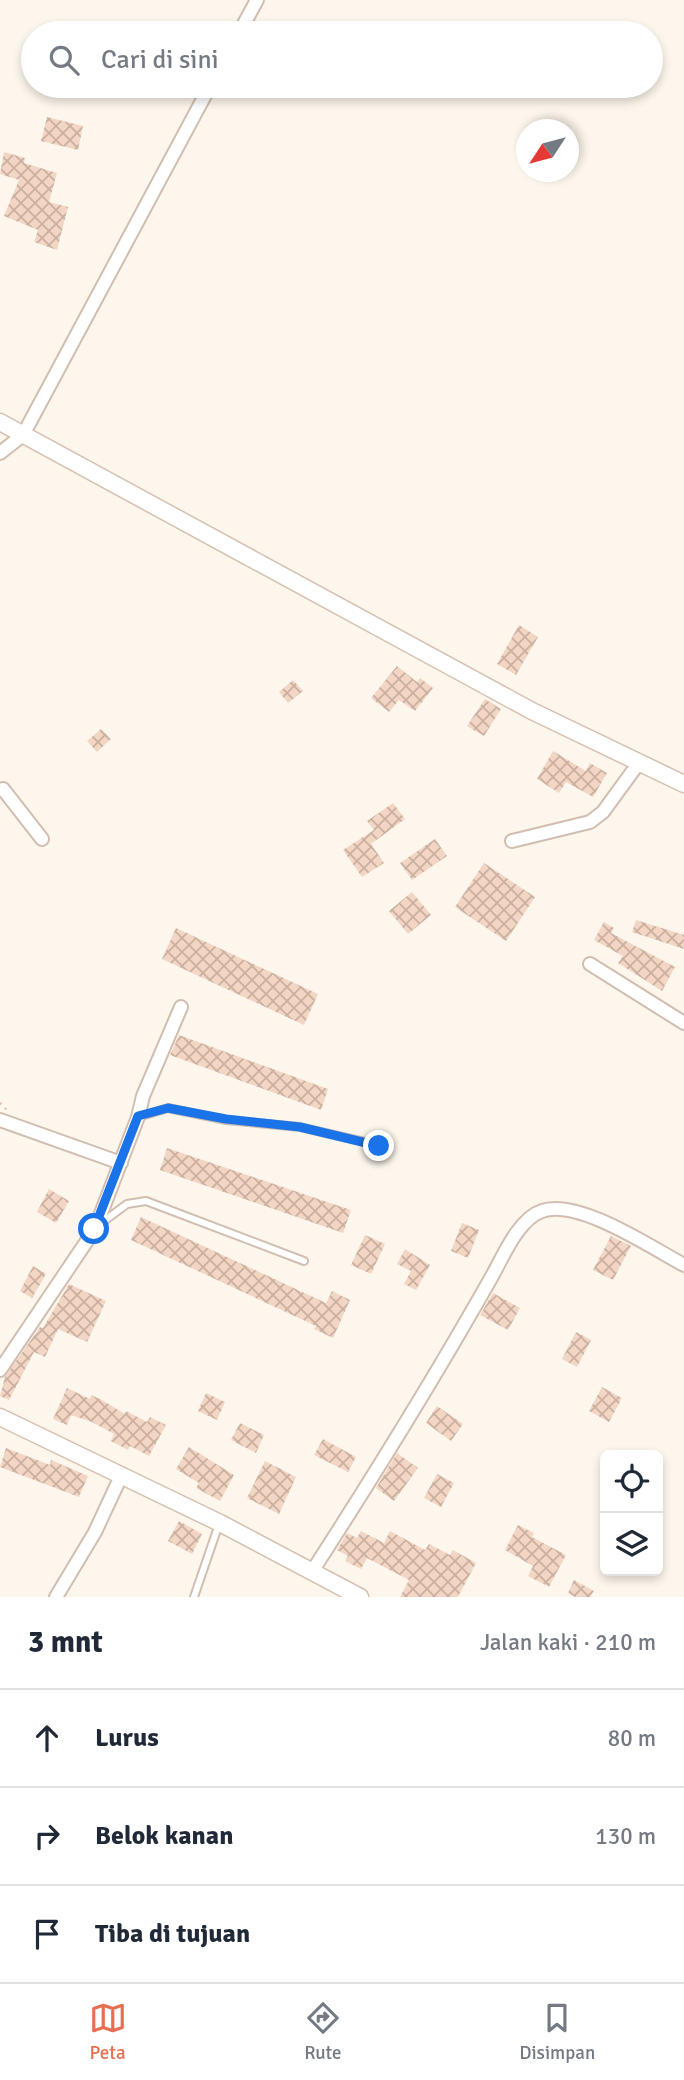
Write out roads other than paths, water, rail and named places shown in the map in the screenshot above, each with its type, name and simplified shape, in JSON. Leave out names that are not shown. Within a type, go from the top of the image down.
[{"type":"street","points":[[246,21],[257,0]]},
{"type":"street","points":[[0,453],[23,435],[204,98]]},
{"type":"street","points":[[0,422],[404,642],[638,764],[684,784]]},
{"type":"street","points":[[512,841],[590,822],[606,808],[638,764]]},
{"type":"street","points":[[1,789],[42,839]]},
{"type":"street","points":[[590,964],[684,1023]]},
{"type":"street","points":[[0,1370],[94,1229],[121,1163],[143,1096],[181,1007]]},
{"type":"street","points":[[0,1120],[121,1163]]},
{"type":"street","points":[[313,1570],[430,1387],[502,1260],[530,1218],[542,1210],[570,1210],[615,1228],[684,1265]]},
{"type":"street","points":[[0,1417],[220,1523],[360,1597]]},
{"type":"street","points":[[56,1597],[95,1532],[122,1474]]},
{"type":"lane","points":[[138,1116],[168,1108],[226,1119],[300,1127],[379,1146]]},
{"type":"lane","points":[[94,1229],[127,1204],[146,1201],[304,1261]]},
{"type":"lane","points":[[194,1597],[220,1523]]}]
